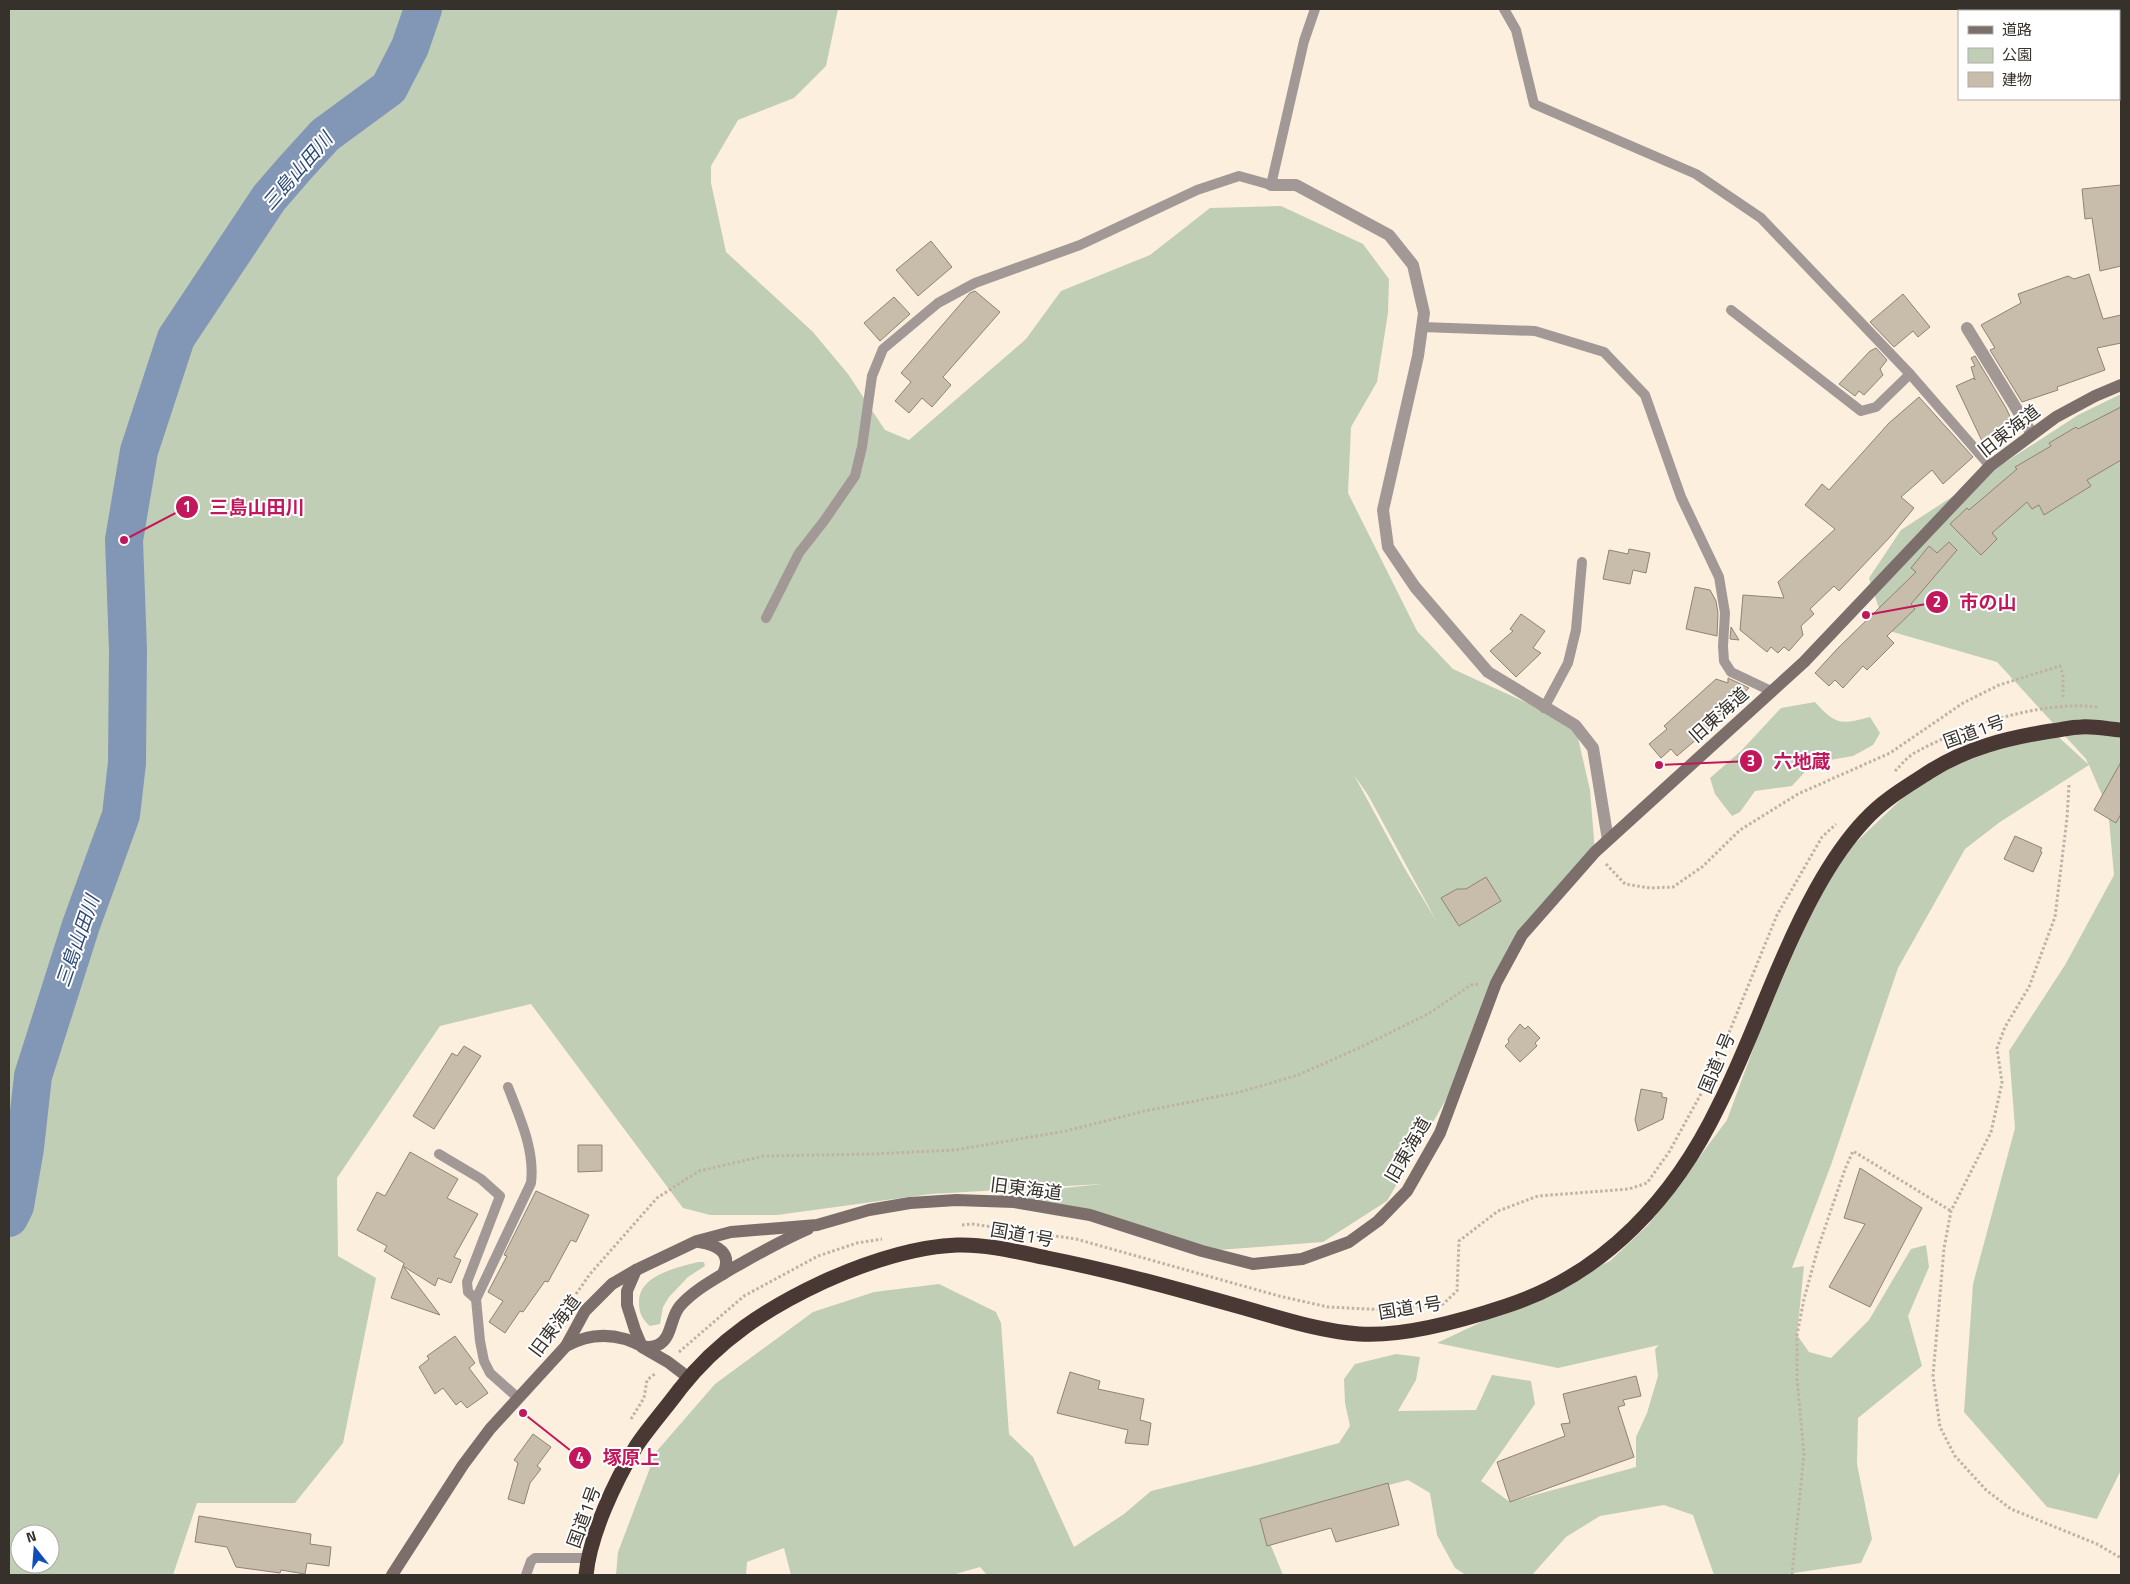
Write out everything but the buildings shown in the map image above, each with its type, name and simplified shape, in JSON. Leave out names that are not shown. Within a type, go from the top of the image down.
[{"type":"highway","name":"国道1号","points":[[586,1575],[588,1558],[619,1478],[638,1443],[689,1378],[728,1338],[756,1317],[789,1298],[857,1267],[920,1249],[961,1245],[1000,1248],[1100,1268],[1307,1326],[1361,1334],[1415,1330],[1509,1305],[1551,1288],[1596,1261],[1628,1235],[1655,1207],[1689,1157],[1719,1107],[1800,920],[1839,853],[1862,822],[1885,801],[1942,763],[1976,748],[2013,737],[2082,727],[2121,730]]},
{"type":"street","points":[[1271,185],[1296,185],[1389,235],[1413,265],[1424,313],[1383,510],[1388,547],[1415,587],[1488,672],[1544,708],[1575,725],[1593,748],[1608,840]]},
{"type":"street","points":[[1967,328],[2032,434]]},
{"type":"street","name":"旧東海道","points":[[392,1575],[463,1465],[490,1429],[566,1346],[585,1311],[612,1284],[636,1270],[697,1241],[731,1232],[817,1224],[869,1210],[910,1203],[956,1200],[1014,1202],[1090,1215],[1202,1251],[1254,1264],[1302,1259],[1349,1242],[1378,1221],[1407,1191],[1440,1133],[1496,983],[1522,935],[1594,852],[1804,662],[1990,466],[2056,417],[2095,396],[2121,385]]},
{"type":"street","points":[[642,1347],[659,1345],[665,1339],[678,1307],[693,1294],[722,1274],[777,1242],[817,1224]]},
{"type":"street","points":[[697,1241],[710,1244],[724,1253],[726,1261],[722,1274]]},
{"type":"street","points":[[636,1270],[627,1292],[628,1305],[642,1347]]},
{"type":"street","points":[[566,1346],[580,1338],[596,1336],[625,1339],[668,1362],[689,1378]]},
{"type":"street","points":[[665,1339],[668,1362]]},
{"type":"lane","points":[[766,618],[799,553],[856,476],[872,376],[883,349],[938,303],[975,283],[1080,245],[1197,190],[1239,176],[1271,185],[1304,41],[1315,9]]},
{"type":"lane","points":[[1504,9],[1516,30],[1534,104],[1696,174],[1761,218],[1910,374],[1990,466]]},
{"type":"lane","points":[[1731,310],[1861,412],[1876,408],[1910,374]]},
{"type":"lane","points":[[1422,327],[1536,331],[1604,352],[1645,395],[1681,497],[1719,577],[1725,613],[1722,646],[1724,660],[1731,672],[1771,691]]},
{"type":"lane","points":[[1544,708],[1568,663],[1576,630],[1582,562]]},
{"type":"lane","points":[[508,1087],[530,1150],[533,1168],[531,1183],[476,1299],[484,1361],[490,1373],[518,1398]]},
{"type":"lane","points":[[439,1154],[481,1180],[500,1196],[467,1282],[468,1292],[476,1299]]},
{"type":"lane","points":[[526,1575],[531,1561],[535,1558],[588,1558]]},
{"type":"path","points":[[1594,852],[1625,884],[1650,888],[1673,886],[1702,867],[1740,830],[1798,794],[1890,752],[1963,703],[1992,689],[2060,666],[2063,675],[2063,698]]},
{"type":"path","points":[[1889,775],[1917,752],[1982,723],[2045,708],[2088,706],[2105,708]]},
{"type":"path","points":[[2069,785],[2055,917],[2029,987],[2005,1027],[1997,1048],[2002,1083],[1991,1132],[1951,1211],[1944,1248],[1933,1376],[1940,1427],[1955,1456],[1986,1490],[2011,1509],[2097,1544],[2121,1558]]},
{"type":"path","points":[[952,1227],[972,1224],[1076,1239],[1279,1296],[1328,1307],[1389,1310],[1443,1304],[1457,1291],[1459,1241],[1498,1210],[1538,1196],[1630,1189],[1647,1183],[1669,1152],[1713,1072],[1777,915],[1822,837],[1842,818]]},
{"type":"path","points":[[574,1297],[590,1274],[657,1198],[699,1171],[764,1156],[955,1150],[1066,1130],[1145,1111],[1240,1092],[1298,1075],[1361,1047],[1428,1014],[1471,985],[1496,983]]},
{"type":"path","points":[[1792,1575],[1804,1454],[1797,1380],[1797,1335],[1804,1299],[1818,1248],[1853,1151],[1951,1211]]},
{"type":"path","points":[[629,1422],[644,1398],[647,1380],[744,1296],[818,1256],[857,1243],[885,1238]]},
{"type":"path","points":[[542,1345],[563,1313]]},
{"type":"green space","points":[[9,9],[838,9],[826,66],[794,98],[738,120],[711,166],[711,183],[726,252],[813,332],[848,374],[885,430],[909,440],[1026,339],[1061,291],[1150,255],[1210,208],[1281,206],[1363,244],[1389,279],[1388,313],[1377,382],[1351,427],[1348,493],[1417,631],[1453,669],[1575,725],[1590,790],[1595,852],[1507,962],[1465,1067],[1387,1201],[1323,1242],[1218,1250],[998,1195],[1102,1184],[931,1194],[777,1215],[710,1215],[683,1208],[531,1004],[440,1026],[337,1178],[338,1256],[376,1278],[343,1443],[295,1503],[197,1503],[173,1575],[9,1575]],"holes":[[[1354,775],[1368,795],[1437,922],[1405,869]]]},
{"type":"green space","points":[[2121,394],[2121,1470],[2097,1519],[2047,1507],[1964,1412],[1973,1284],[2015,1128],[2009,1051],[2065,965],[2114,875],[2108,809],[2089,765],[2000,822],[1965,849],[1898,968],[1831,1165],[1792,1268],[1804,1266],[1797,1335],[1809,1352],[1831,1358],[1869,1320],[1911,1249],[1926,1245],[1929,1267],[1908,1316],[1922,1366],[1858,1418],[1857,1464],[1872,1539],[1861,1563],[1781,1575],[1714,1575],[1693,1515],[1664,1505],[1600,1516],[1566,1537],[1532,1575],[1466,1575],[1455,1568],[1437,1535],[1430,1493],[1408,1480],[1260,1519],[1283,1575],[987,1575],[980,1567],[952,1575],[791,1575],[784,1548],[747,1562],[746,1575],[616,1575],[618,1552],[656,1452],[715,1384],[813,1312],[874,1292],[939,1284],[996,1312],[1001,1323],[1009,1434],[1033,1457],[1074,1547],[1124,1514],[1151,1491],[1339,1443],[1350,1426],[1345,1403],[1344,1379],[1355,1364],[1396,1354],[1420,1357],[1416,1380],[1398,1411],[1476,1410],[1492,1375],[1531,1381],[1535,1404],[1481,1481],[1510,1502],[1636,1467],[1636,1437],[1647,1413],[1658,1376],[1655,1349],[1659,1345],[1558,1368],[1437,1343],[1610,1261],[1649,1224],[1727,1120],[1763,1022],[1833,864],[1932,770],[2052,731],[2088,764],[2086,759],[1997,662],[1886,630],[1869,578],[1901,530],[2078,415]]},
{"type":"green space","points":[[1815,702],[1828,715],[1839,721],[1845,722],[1870,717],[1880,733],[1873,745],[1853,756],[1813,763],[1792,786],[1755,791],[1740,812],[1732,816],[1715,794],[1710,778],[1741,751],[1781,708]]},
{"type":"green space","points":[[704,1262],[705,1266],[688,1277],[669,1297],[663,1307],[660,1324],[650,1326],[640,1313],[639,1307],[640,1293],[645,1285],[661,1274]]},
{"type":"waterway","name":"三島山田川","points":[[9,1218],[15,1206],[25,1148],[33,1076],[81,925],[121,815],[127,763],[128,650],[124,540],[139,451],[176,338],[269,198],[325,135],[389,88],[410,47],[423,9]]},
{"type":"place","name":"三島山田川","points":[[124,540]]},
{"type":"place","name":"市の山","points":[[1866,615]]},
{"type":"place","name":"六地蔵","points":[[1659,765]]},
{"type":"place","name":"塚原上","points":[[523,1413]]}]
